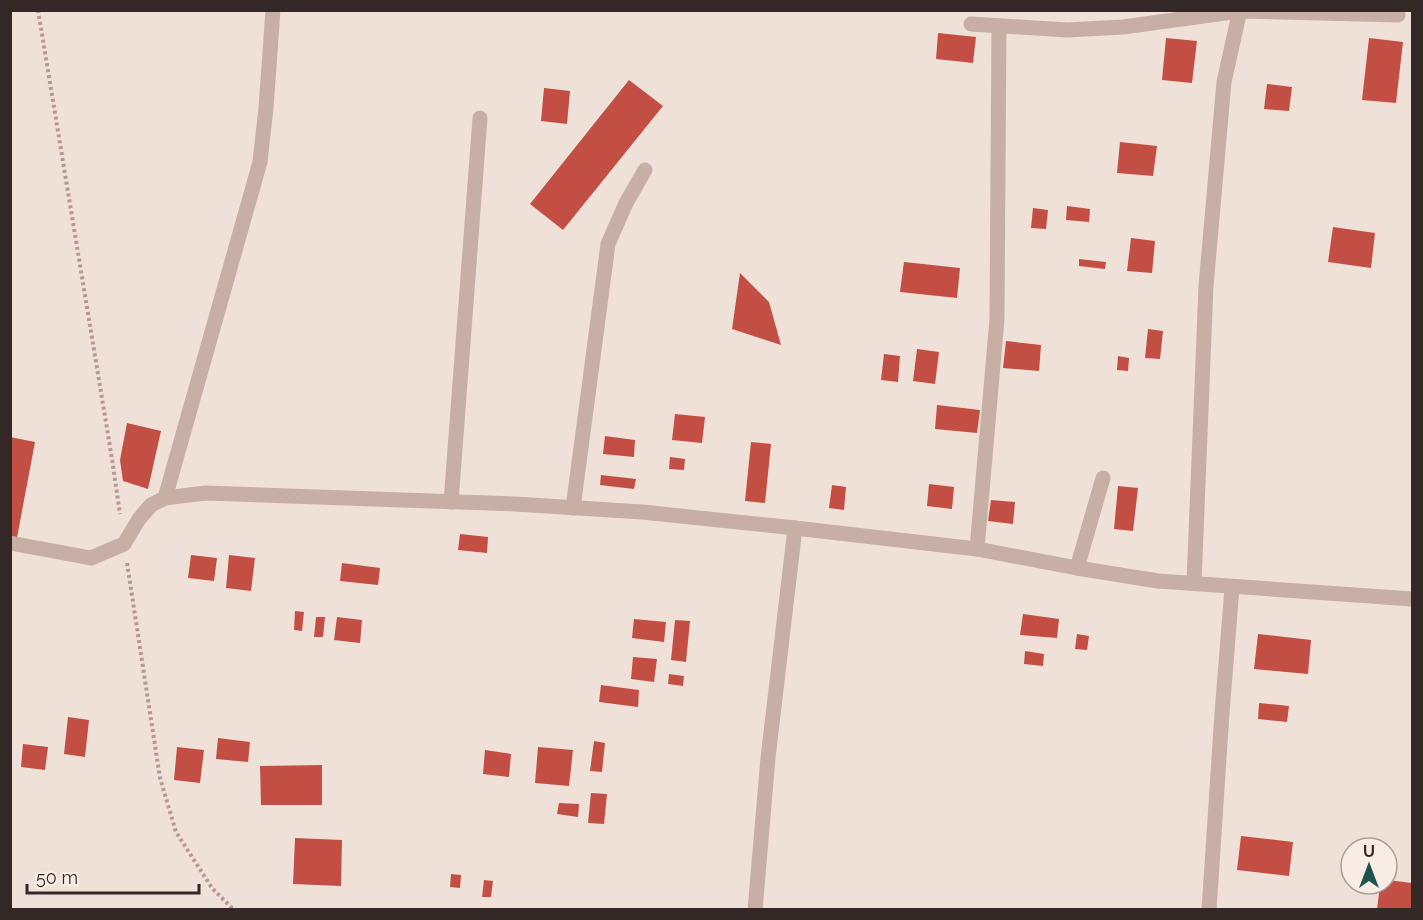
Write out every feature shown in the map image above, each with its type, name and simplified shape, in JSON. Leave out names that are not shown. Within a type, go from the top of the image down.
[{"type":"street","points":[[165,498],[260,162],[267,108],[273,10]]},
{"type":"street","points":[[1194,583],[1206,286],[1224,82],[1240,11]]},
{"type":"street","points":[[971,24],[1066,30],[1123,27],[1240,11],[1398,15]]},
{"type":"street","points":[[977,549],[997,319],[999,26]]},
{"type":"street","points":[[452,502],[480,118]]},
{"type":"street","points":[[573,508],[608,244],[626,203],[645,170]]},
{"type":"street","points":[[1077,568],[1103,478]]},
{"type":"street","points":[[10,543],[91,558],[124,544],[151,505],[165,498],[205,494],[515,504],[642,512],[977,549],[1158,581],[1413,599]]},
{"type":"street","points":[[755,909],[768,758],[795,528]]},
{"type":"street","points":[[1209,909],[1232,588]]},
{"type":"path","points":[[38,10],[111,448],[160,778],[176,832],[212,888],[234,909]]},
{"type":"building","points":[[938,33],[976,37],[973,63],[936,59]]},
{"type":"building","points":[[1166,38],[1197,41],[1192,83],[1162,80]]},
{"type":"building","points":[[1369,38],[1403,42],[1396,103],[1362,100]]},
{"type":"building","points":[[629,80],[663,106],[563,230],[530,204]]},
{"type":"building","points":[[1267,84],[1292,87],[1289,111],[1264,109]]},
{"type":"building","points":[[544,88],[570,91],[567,124],[541,121]]},
{"type":"building","points":[[1120,142],[1157,146],[1153,176],[1117,173]]},
{"type":"building","points":[[1067,206],[1090,209],[1089,222],[1066,220]]},
{"type":"building","points":[[1033,208],[1048,210],[1046,229],[1031,228]]},
{"type":"building","points":[[1333,227],[1375,233],[1371,268],[1328,262]]},
{"type":"building","points":[[1131,238],[1155,241],[1152,273],[1127,271]]},
{"type":"building","points":[[1079,259],[1106,262],[1105,269],[1079,266]]},
{"type":"building","points":[[904,262],[960,268],[957,298],[900,292]]},
{"type":"building","points":[[740,273],[769,302],[781,345],[732,329]]},
{"type":"building","points":[[1148,329],[1163,331],[1160,359],[1145,358]]},
{"type":"building","points":[[1006,341],[1041,345],[1039,371],[1003,368]]},
{"type":"building","points":[[917,349],[939,352],[935,384],[913,381]]},
{"type":"building","points":[[884,354],[900,356],[898,382],[881,380]]},
{"type":"building","points":[[1118,356],[1129,358],[1128,371],[1117,370]]},
{"type":"building","points":[[937,405],[980,410],[977,433],[935,429]]},
{"type":"building","points":[[675,414],[705,417],[702,443],[672,440]]},
{"type":"building","points":[[127,423],[161,431],[148,489],[123,481],[120,460]]},
{"type":"building","points":[[605,436],[635,440],[634,457],[603,454]]},
{"type":"building","points":[[10,437],[35,442],[16,543],[10,542]]},
{"type":"building","points":[[751,442],[771,444],[765,503],[745,501]]},
{"type":"building","points":[[670,457],[685,459],[684,470],[669,469]]},
{"type":"building","points":[[601,475],[636,479],[634,489],[600,485]]},
{"type":"building","points":[[929,484],[954,487],[952,509],[927,506]]},
{"type":"building","points":[[832,485],[846,487],[844,510],[829,508]]},
{"type":"building","points":[[1118,486],[1138,488],[1133,531],[1114,529]]},
{"type":"building","points":[[991,500],[1015,502],[1013,524],[988,521]]},
{"type":"building","points":[[460,534],[488,537],[487,553],[458,550]]},
{"type":"building","points":[[191,555],[217,558],[214,581],[188,578]]},
{"type":"building","points":[[229,555],[255,558],[251,591],[226,588]]},
{"type":"building","points":[[342,563],[380,568],[378,585],[340,581]]},
{"type":"building","points":[[295,611],[304,612],[302,631],[294,630]]},
{"type":"building","points":[[1023,614],[1059,619],[1057,638],[1020,635]]},
{"type":"building","points":[[316,617],[325,617],[323,637],[314,637]]},
{"type":"building","points":[[337,617],[362,620],[360,643],[334,640]]},
{"type":"building","points":[[634,619],[666,622],[664,642],[632,638]]},
{"type":"building","points":[[675,620],[690,621],[686,662],[671,660]]},
{"type":"building","points":[[1077,634],[1089,636],[1087,650],[1075,649]]},
{"type":"building","points":[[1258,634],[1311,640],[1308,674],[1254,669]]},
{"type":"building","points":[[1025,651],[1044,654],[1043,666],[1024,664]]},
{"type":"building","points":[[633,657],[657,659],[654,682],[631,679]]},
{"type":"building","points":[[669,674],[684,676],[683,686],[668,684]]},
{"type":"building","points":[[601,685],[639,690],[638,707],[599,702]]},
{"type":"building","points":[[1259,703],[1289,706],[1287,722],[1258,719]]},
{"type":"building","points":[[68,717],[89,720],[85,757],[64,754]]},
{"type":"building","points":[[218,738],[250,742],[248,762],[216,759]]},
{"type":"building","points":[[594,741],[605,743],[602,772],[590,771]]},
{"type":"building","points":[[23,744],[48,747],[45,770],[21,767]]},
{"type":"building","points":[[177,747],[204,750],[200,783],[174,780]]},
{"type":"building","points":[[538,747],[573,750],[569,786],[535,783]]},
{"type":"building","points":[[485,750],[511,754],[509,777],[483,774]]},
{"type":"building","points":[[322,765],[322,805],[261,805],[260,766]]},
{"type":"building","points":[[591,793],[607,794],[604,824],[588,823]]},
{"type":"building","points":[[559,803],[579,804],[578,817],[557,814]]},
{"type":"building","points":[[1241,836],[1293,842],[1289,876],[1237,870]]},
{"type":"building","points":[[295,838],[342,840],[341,886],[293,884]]},
{"type":"building","points":[[451,874],[461,875],[460,888],[450,887]]},
{"type":"building","points":[[484,880],[493,881],[491,897],[482,897]]},
{"type":"building","points":[[1399,881],[1412,883],[1412,910],[1377,910],[1379,896],[1399,896]]}]
